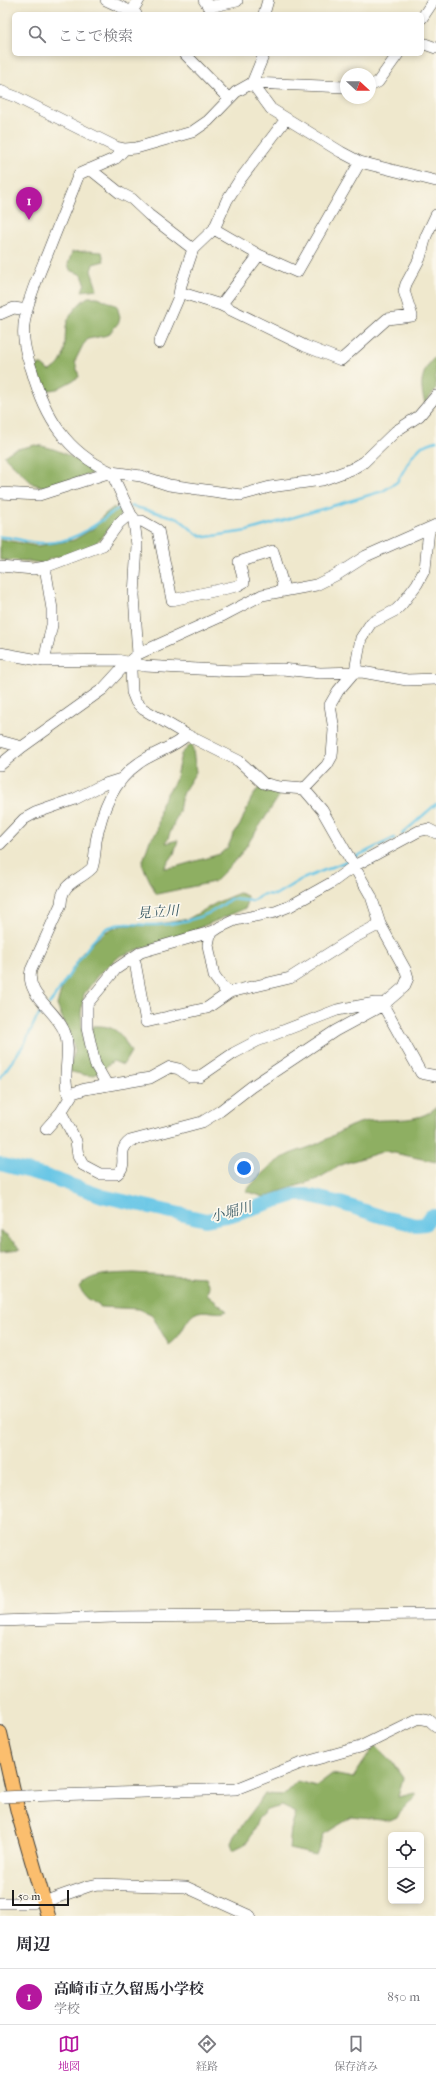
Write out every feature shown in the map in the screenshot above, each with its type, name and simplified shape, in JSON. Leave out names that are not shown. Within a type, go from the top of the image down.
[{"type":"main road","points":[[0,1733],[18,1812],[48,1916]]},
{"type":"street","points":[[106,0],[134,12],[139,0]]},
{"type":"street","points":[[204,0],[209,7],[240,0]]},
{"type":"street","points":[[265,12],[268,0]]},
{"type":"street","points":[[424,15],[434,0]]},
{"type":"street","points":[[424,44],[436,48]]},
{"type":"street","points":[[187,56],[229,99]]},
{"type":"street","points":[[252,83],[263,56]]},
{"type":"street","points":[[376,83],[397,56]]},
{"type":"street","points":[[252,83],[271,109],[360,162],[436,181]]},
{"type":"street","points":[[0,91],[16,97],[116,147],[125,149],[136,148],[192,132],[208,121],[236,92],[252,83],[340,87]]},
{"type":"street","points":[[159,343],[178,299],[193,249],[214,229],[227,200],[239,181],[286,119]]},
{"type":"street","points":[[125,149],[116,158],[79,174],[37,279],[27,310],[24,329],[25,348],[36,387],[48,415],[73,448],[101,468],[111,472],[141,476],[169,485],[241,495],[270,487],[322,480],[352,469],[364,462],[396,431],[419,416],[436,396]]},
{"type":"street","points":[[214,229],[259,255],[297,272],[360,162]]},
{"type":"street","points":[[90,168],[120,193],[132,199],[193,249]]},
{"type":"street","points":[[180,289],[186,295],[221,305],[305,346],[342,360],[386,319],[412,316],[404,291],[406,284],[420,258],[426,236],[436,215]]},
{"type":"street","points":[[221,305],[259,255]]},
{"type":"street","points":[[0,314],[14,308],[27,310]]},
{"type":"street","points":[[0,493],[39,495],[111,472]]},
{"type":"street","points":[[61,1112],[76,1141],[78,1156],[83,1165],[100,1174],[117,1174],[123,1167],[122,1150],[130,1141],[202,1122],[335,1031],[383,1006],[404,987],[408,975],[380,924],[372,896],[322,810],[304,789],[279,787],[263,783],[239,760],[187,735],[139,706],[132,692],[131,671],[133,660],[134,595],[137,545],[133,519],[111,472]]},
{"type":"street","points":[[0,566],[33,569],[45,567],[103,545],[119,523],[126,518],[142,521],[158,530],[172,600],[237,586],[244,582],[239,562],[273,552],[283,585],[281,591]]},
{"type":"street","points":[[0,765],[22,747],[103,689],[133,660],[262,595],[316,585],[338,574],[366,556],[433,527]]},
{"type":"street","points":[[304,789],[327,765],[332,756],[334,730],[330,705],[338,691],[355,672],[362,638],[366,629],[371,623],[396,610],[402,604],[425,568],[433,527]]},
{"type":"street","points":[[44,661],[52,625],[52,609],[45,567]]},
{"type":"street","points":[[0,653],[44,661],[133,660],[144,666],[233,671],[282,669],[320,673],[355,672],[407,680],[436,679]]},
{"type":"street","points":[[69,1097],[66,1084],[65,1033],[50,1010],[31,987],[29,981],[31,970],[62,904],[62,895],[66,887],[70,882],[92,868],[103,812],[111,794],[121,779],[140,762],[171,747],[187,735]]},
{"type":"street","points":[[0,742],[22,747]]},
{"type":"street","points":[[0,844],[15,827],[30,816],[121,779]]},
{"type":"street","points":[[108,1085],[95,1064],[87,1028],[87,1004],[116,969],[141,952],[214,931],[235,920],[274,912],[290,906],[331,883],[351,862],[420,831],[428,829],[436,833]]},
{"type":"street","points":[[134,957],[146,1022],[207,1008],[230,992],[290,978],[353,938],[380,924]]},
{"type":"street","points":[[214,931],[210,936],[208,945],[214,976],[222,987],[230,992]]},
{"type":"street","points":[[46,1129],[61,1112],[69,1097],[73,1093],[85,1089],[150,1078],[170,1067],[179,1069],[190,1077],[200,1077],[244,1047],[337,1010],[368,1004],[381,1003],[401,1035],[418,1069],[424,1075],[436,1076]]},
{"type":"street","points":[[0,1621],[114,1617],[436,1614]]},
{"type":"street","points":[[2,1797],[236,1789],[299,1764],[355,1749],[419,1718],[429,1720],[436,1726]]},
{"type":"street","points":[[52,1899],[98,1884],[186,1887],[250,1916]]},
{"type":"street","points":[[0,1903],[33,1903]]},
{"type":"green space","points":[[72,252],[102,252],[104,261],[93,264],[91,271],[97,289],[82,291],[85,283],[82,275],[70,270],[68,264]]},
{"type":"green space","points":[[88,297],[98,297],[117,306],[120,317],[119,322],[108,335],[88,339],[83,345],[75,361],[79,377],[57,389],[43,391],[36,371],[37,365],[42,365],[49,371],[55,368],[59,363],[64,352],[67,323],[77,306]]},
{"type":"green space","points":[[436,356],[436,389],[425,403],[422,390],[424,372]]},
{"type":"green space","points":[[35,445],[53,449],[68,455],[97,472],[48,488],[33,484],[4,456],[13,450]]},
{"type":"green space","points":[[114,507],[122,514],[90,550],[49,559],[46,564],[28,561],[0,560],[0,539],[37,546],[74,540],[94,528],[103,516]]},
{"type":"green space","points":[[192,743],[196,772],[182,794],[179,811],[166,843],[178,840],[174,854],[164,868],[175,867],[220,854],[228,847],[233,835],[240,825],[251,799],[260,786],[282,792],[239,857],[214,882],[157,894],[142,864],[150,840],[157,832],[161,803],[175,781],[181,754]]},
{"type":"green space","points":[[239,893],[247,896],[246,908],[194,930],[120,956],[98,975],[84,994],[81,1013],[83,1043],[89,1055],[89,1039],[93,1026],[107,1027],[121,1035],[131,1052],[123,1065],[113,1061],[97,1074],[89,1076],[68,1071],[75,1051],[57,1005],[63,984],[83,952],[105,932],[123,925],[153,925],[188,919],[218,902]]},
{"type":"green space","points":[[436,1107],[436,1162],[385,1151],[343,1164],[317,1179],[264,1197],[246,1191],[261,1175],[283,1157],[316,1145],[351,1126],[363,1122],[421,1116],[429,1113]]},
{"type":"green space","points":[[0,1230],[1,1231],[21,1249],[0,1251]]},
{"type":"green space","points":[[133,1273],[204,1277],[209,1286],[207,1295],[227,1311],[219,1313],[202,1311],[194,1314],[174,1341],[169,1345],[151,1314],[139,1309],[101,1307],[87,1298],[79,1288],[83,1283],[96,1276]]},
{"type":"green space","points":[[375,1745],[391,1761],[403,1778],[398,1797],[415,1793],[415,1796],[400,1812],[397,1818],[390,1821],[352,1817],[324,1834],[316,1855],[289,1849],[291,1829],[296,1813],[282,1806],[267,1810],[258,1819],[252,1834],[245,1844],[233,1850],[231,1843],[234,1836],[265,1794],[283,1795],[297,1781],[316,1786],[332,1774],[353,1778]]},
{"type":"waterway","points":[[131,506],[178,518],[197,534],[206,537],[247,531],[383,491],[397,482],[412,456],[422,446],[436,441]]},
{"type":"waterway","points":[[0,537],[30,542],[52,543],[73,537],[83,532],[120,507],[124,506]]},
{"type":"waterway","name":"見立川","points":[[402,834],[436,804]]},
{"type":"waterway","name":"見立川","points":[[353,858],[394,838]]},
{"type":"waterway","name":"見立川","points":[[49,1004],[91,943],[106,929],[112,926],[124,924],[164,924],[188,920],[211,912],[230,899],[252,901],[264,894],[275,895],[300,880],[347,861]]},
{"type":"waterway","name":"見立川","points":[[0,1078],[25,1043],[36,1019],[44,1009]]},
{"type":"waterway","name":"小堀川","points":[[0,1164],[46,1176],[102,1196],[206,1220],[231,1215],[294,1195],[307,1195],[340,1203],[383,1217],[416,1225],[425,1224],[431,1216],[436,1216]]},
{"type":"place","name":"高崎市立久留馬小学校","points":[[29,220]]}]
